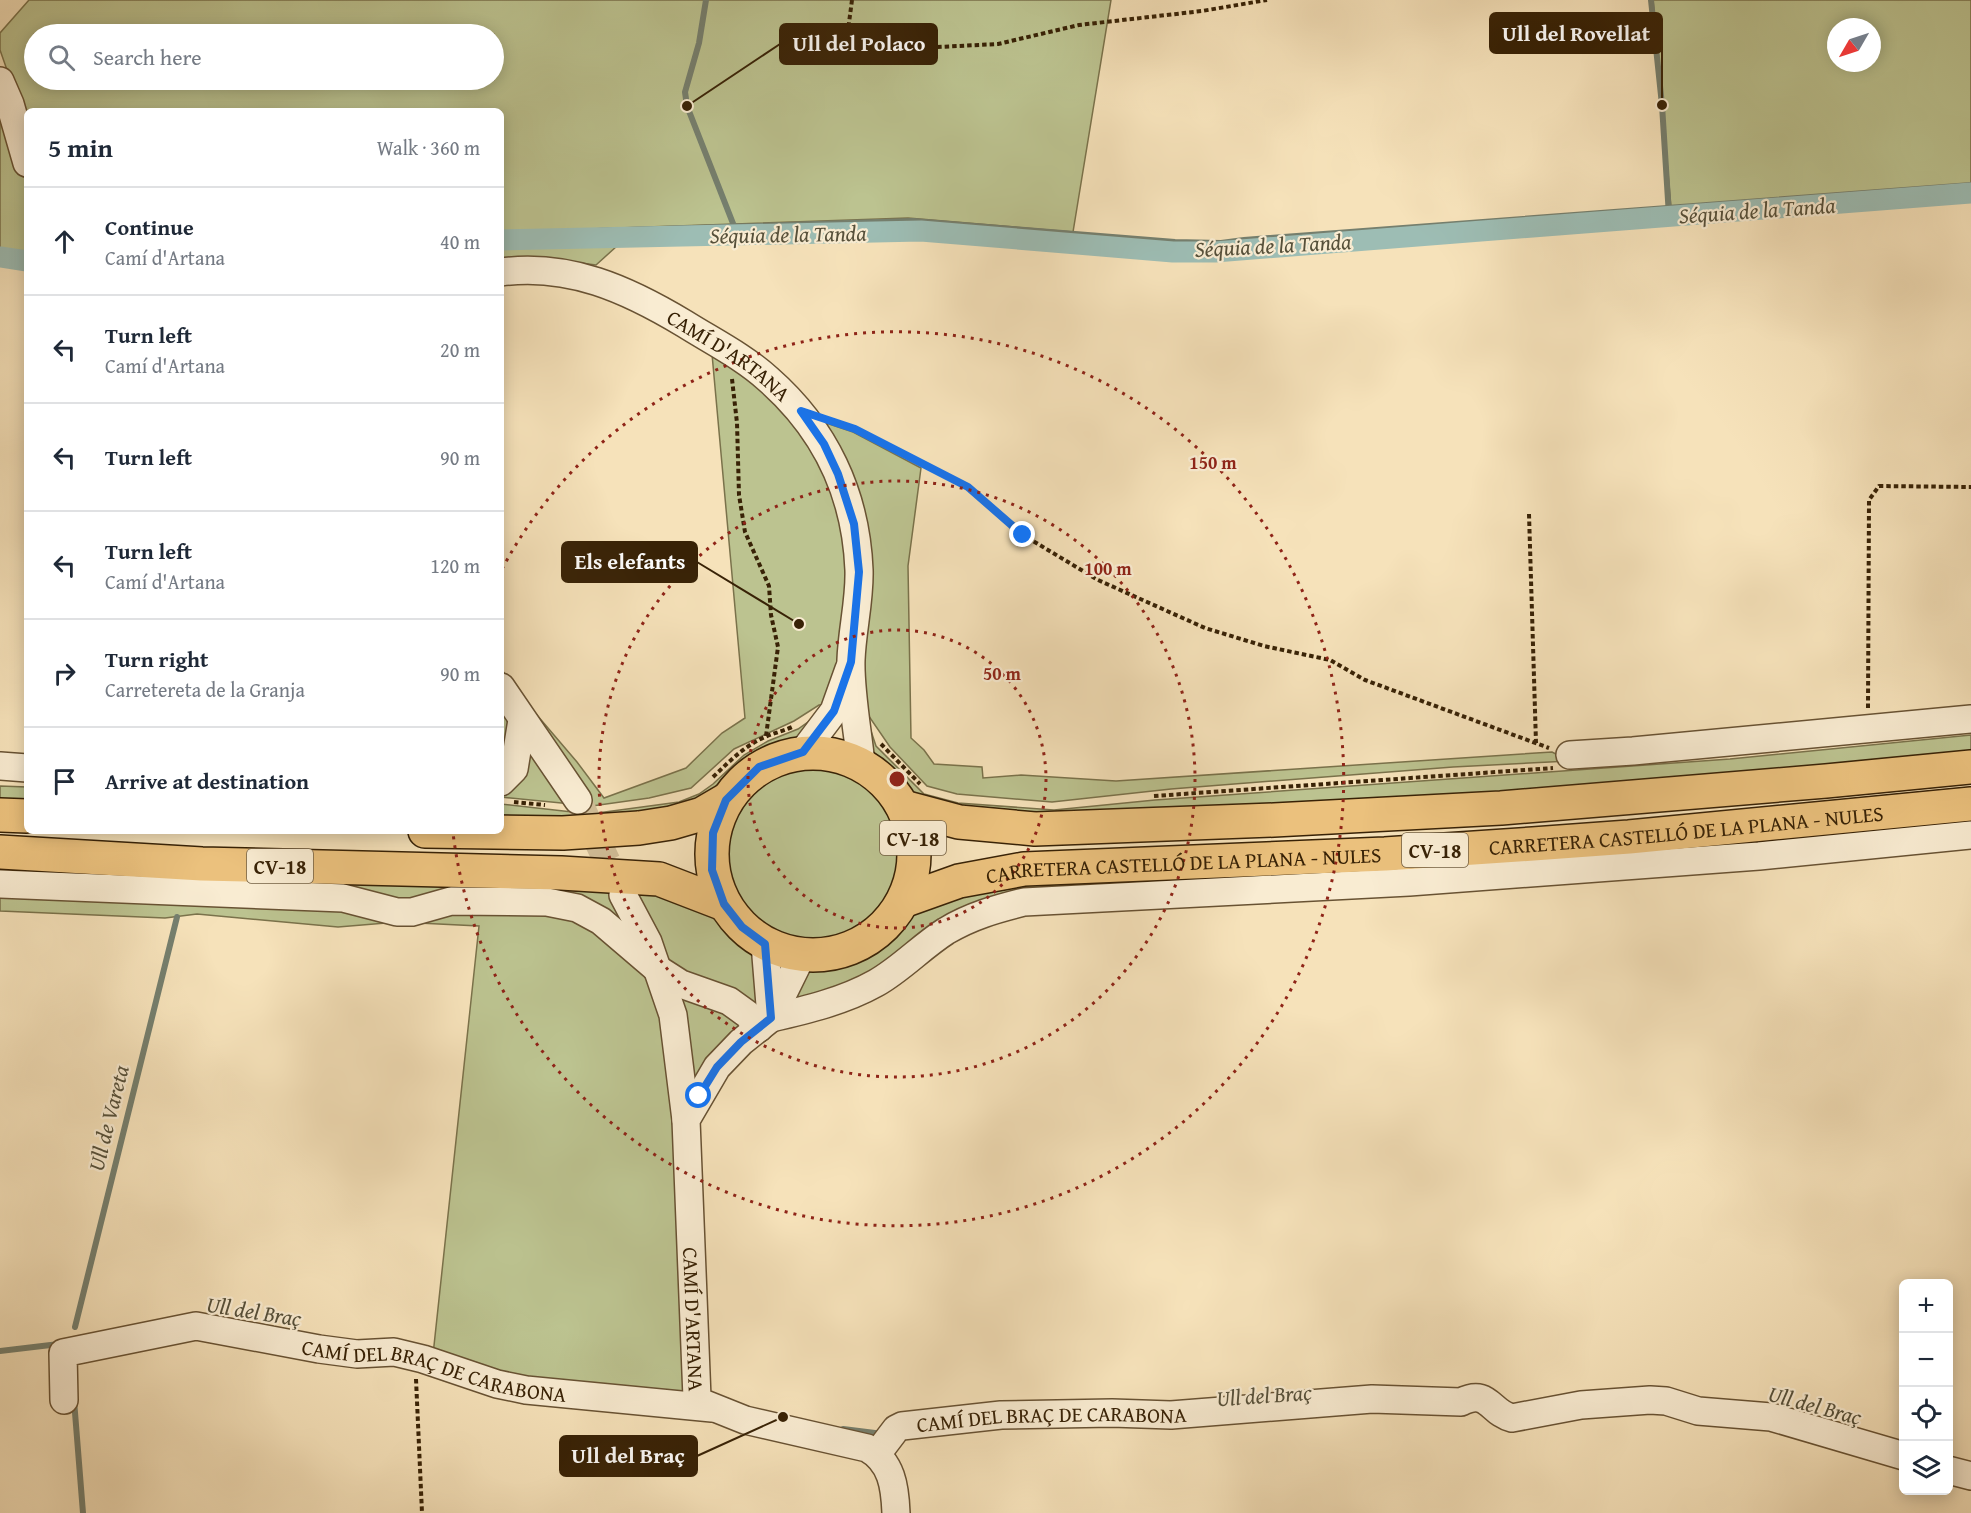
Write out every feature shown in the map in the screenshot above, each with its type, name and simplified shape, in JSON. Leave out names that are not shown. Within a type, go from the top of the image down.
[{"type":"main road","name":"CV-18","points":[[504,832],[563,833],[639,828],[671,823],[702,814],[716,792],[759,767],[800,738],[861,764],[885,782],[914,798],[913,870],[903,901],[878,932],[842,951],[802,955],[765,944],[742,927],[724,904],[712,870],[716,792]]},
{"type":"main road","name":"CARRETERA CASTELLÓ DE LA PLANA - NULES","points":[[914,798],[959,822],[1035,829],[1501,808],[1971,767]]},
{"type":"main road","name":"CARRETERA CASTELLÓ DE LA PLANA - NULES","points":[[903,901],[959,881],[1024,869],[1374,854],[1522,845],[1641,836],[1971,804]]},
{"type":"main road","points":[[0,815],[24,816]]},
{"type":"main road","name":"CV-18","points":[[0,852],[201,864],[561,873],[659,879],[724,904]]},
{"type":"street","points":[[0,81],[10,104],[24,153]]},
{"type":"street","name":"CAMÍ D'ARTANA","points":[[504,272],[523,269],[553,271],[610,285],[658,308],[728,351],[767,378],[801,411],[824,444],[838,474],[854,524],[859,572],[851,662],[861,764]]},
{"type":"street","name":"CAMÍ D'ARTANA","points":[[800,738],[834,711],[851,662]]},
{"type":"street","points":[[504,692],[578,800]]},
{"type":"street","points":[[1565,761],[1633,751],[1971,719]]},
{"type":"street","points":[[505,792],[514,770],[522,720]]},
{"type":"street","points":[[0,766],[24,768]]},
{"type":"street","points":[[686,1120],[717,1067],[741,1042],[765,1023],[873,985],[895,972],[947,931],[978,914],[1024,902],[1409,882],[1760,856],[1971,835]]},
{"type":"street","points":[[0,884],[343,898],[397,912],[412,912],[451,901],[547,902],[577,908],[601,921],[656,968],[681,984],[729,1000],[747,1014],[765,1023]]},
{"type":"street","points":[[623,895],[648,942],[673,1015],[686,1120]]},
{"type":"street","points":[[765,944],[765,1023]]},
{"type":"street","points":[[765,1023],[802,955]]},
{"type":"street","name":"CAMÍ D'ARTANA","points":[[686,1120],[697,1398],[712,1408],[745,1420],[867,1448],[877,1454]]},
{"type":"street","name":"CAMÍ DEL BRAÇ DE CARABONA","points":[[64,1400],[63,1353],[196,1326],[357,1354],[394,1352],[497,1384],[526,1390],[712,1408]]},
{"type":"street","name":"CAMÍ DEL BRAÇ DE CARABONA","points":[[877,1454],[896,1429],[902,1426],[953,1419],[1001,1415],[1112,1413],[1171,1415],[1372,1399],[1461,1402],[1472,1396],[1481,1398],[1493,1405],[1504,1416],[1512,1418],[1581,1405],[1666,1401],[1698,1411],[1771,1417],[1899,1455]]},
{"type":"street","points":[[877,1454],[885,1463],[895,1487],[896,1513]]},
{"type":"street","points":[[1953,1471],[1971,1476]]},
{"type":"path","points":[[852,0],[847,38],[857,51],[998,44],[1079,25],[1202,11],[1267,0]]},
{"type":"path","points":[[728,351],[737,423],[740,505],[745,532],[769,585],[771,615],[778,647],[766,736]]},
{"type":"path","points":[[801,411],[855,429],[968,487],[1023,535],[1098,580],[1205,628],[1264,646],[1330,660],[1365,680],[1536,743],[1565,761]]},
{"type":"path","points":[[1867,729],[1869,501],[1879,486],[1971,487]]},
{"type":"path","points":[[1529,514],[1536,743]]},
{"type":"path","points":[[856,718],[869,721],[914,798]]},
{"type":"path","points":[[716,792],[735,756],[766,736],[800,738]]},
{"type":"path","points":[[1143,797],[1565,761]]},
{"type":"path","points":[[505,792],[550,805]]},
{"type":"path","points":[[415,1357],[422,1513]]},
{"type":"green space","points":[[29,0],[1111,0],[1073,232],[908,218],[504,232],[504,108],[24,108],[24,118],[0,50],[0,33]]},
{"type":"green space","points":[[1653,0],[1971,0],[1971,184],[1671,207]]},
{"type":"green space","points":[[0,95],[24,175],[24,254],[0,250]]},
{"type":"green space","points":[[617,246],[596,265],[542,258],[504,262],[504,247]]},
{"type":"green space","points":[[712,354],[736,369],[788,413],[828,479],[845,539],[849,577],[842,658],[829,704],[819,705],[794,721],[734,749],[691,788],[649,798],[592,806],[504,797],[504,673],[513,687],[577,762],[604,798],[686,768],[722,733],[745,718]]},
{"type":"green space","points":[[826,423],[853,432],[921,468],[908,566],[911,738],[934,764],[982,767],[983,778],[1021,775],[1116,781],[1552,752],[1570,761],[1453,767],[1171,789],[1052,802],[957,794],[927,786],[890,747],[866,712],[864,663],[869,595],[849,471]]},
{"type":"green space","points":[[815,717],[799,738],[761,752],[733,773],[714,792],[680,810],[504,823],[504,804],[590,814],[679,802],[699,794],[713,784],[744,755],[768,741],[798,729]]},
{"type":"green space","points":[[869,725],[876,746],[924,794],[958,803],[1054,810],[1155,800],[1730,759],[1971,735],[1971,756],[1883,765],[1223,812],[974,813],[913,795],[890,769],[873,757]]},
{"type":"green space","points":[[813,766],[846,773],[875,791],[893,820],[900,853],[893,886],[875,915],[846,933],[813,940],[780,933],[751,915],[733,886],[726,853],[733,820],[751,791],[780,773]]},
{"type":"green space","points":[[0,786],[24,787],[24,806],[0,805]]},
{"type":"green space","points":[[1971,819],[1971,831],[1024,899],[893,968],[783,1010],[801,968],[843,963],[882,943],[914,912],[975,888]]},
{"type":"green space","points":[[0,864],[589,884],[689,900],[718,915],[735,935],[756,953],[765,1003],[690,1100],[670,1014],[693,1393],[580,1390],[433,1355],[479,926],[398,922],[338,927],[197,914],[165,918],[0,911]]},
{"type":"waterway","points":[[706,0],[699,43],[685,92],[687,106],[734,226],[735,234]]},
{"type":"waterway","points":[[1651,0],[1662,105],[1669,216]]},
{"type":"waterway","points":[[504,234],[913,221],[1175,242],[1221,243],[1971,185]]},
{"type":"waterway","name":"Séquia de la Tanda","points":[[504,240],[921,231],[1173,252],[1215,252],[1971,193]]},
{"type":"waterway","name":"Séquia de la Tanda","points":[[0,257],[24,261]]},
{"type":"waterway","name":"Ull de Vareta","points":[[75,1327],[177,917]]},
{"type":"waterway","name":"Ull del Braç","points":[[0,1351],[59,1344]]},
{"type":"waterway","points":[[74,1400],[83,1513]]},
{"type":"waterway","name":"Ull del Braç","points":[[843,1429],[883,1434]]},
{"type":"tunnel","points":[[578,800],[621,891]]},
{"type":"place","name":"Ull del Rovellat","points":[[1662,105]]},
{"type":"place","name":"Ull del Polaco","points":[[687,106]]},
{"type":"place","name":"Els elefants","points":[[799,624]]},
{"type":"place","name":"Ull del Braç","points":[[783,1417]]},
{"type":"route","points":[[699,1096],[717,1067],[741,1042],[771,1018],[765,944],[742,927],[724,904],[712,870],[713,833],[726,800],[759,767],[803,752],[834,711],[851,662],[859,572],[854,524],[838,474],[824,444],[801,411],[855,429],[968,487],[1023,535]]}]
